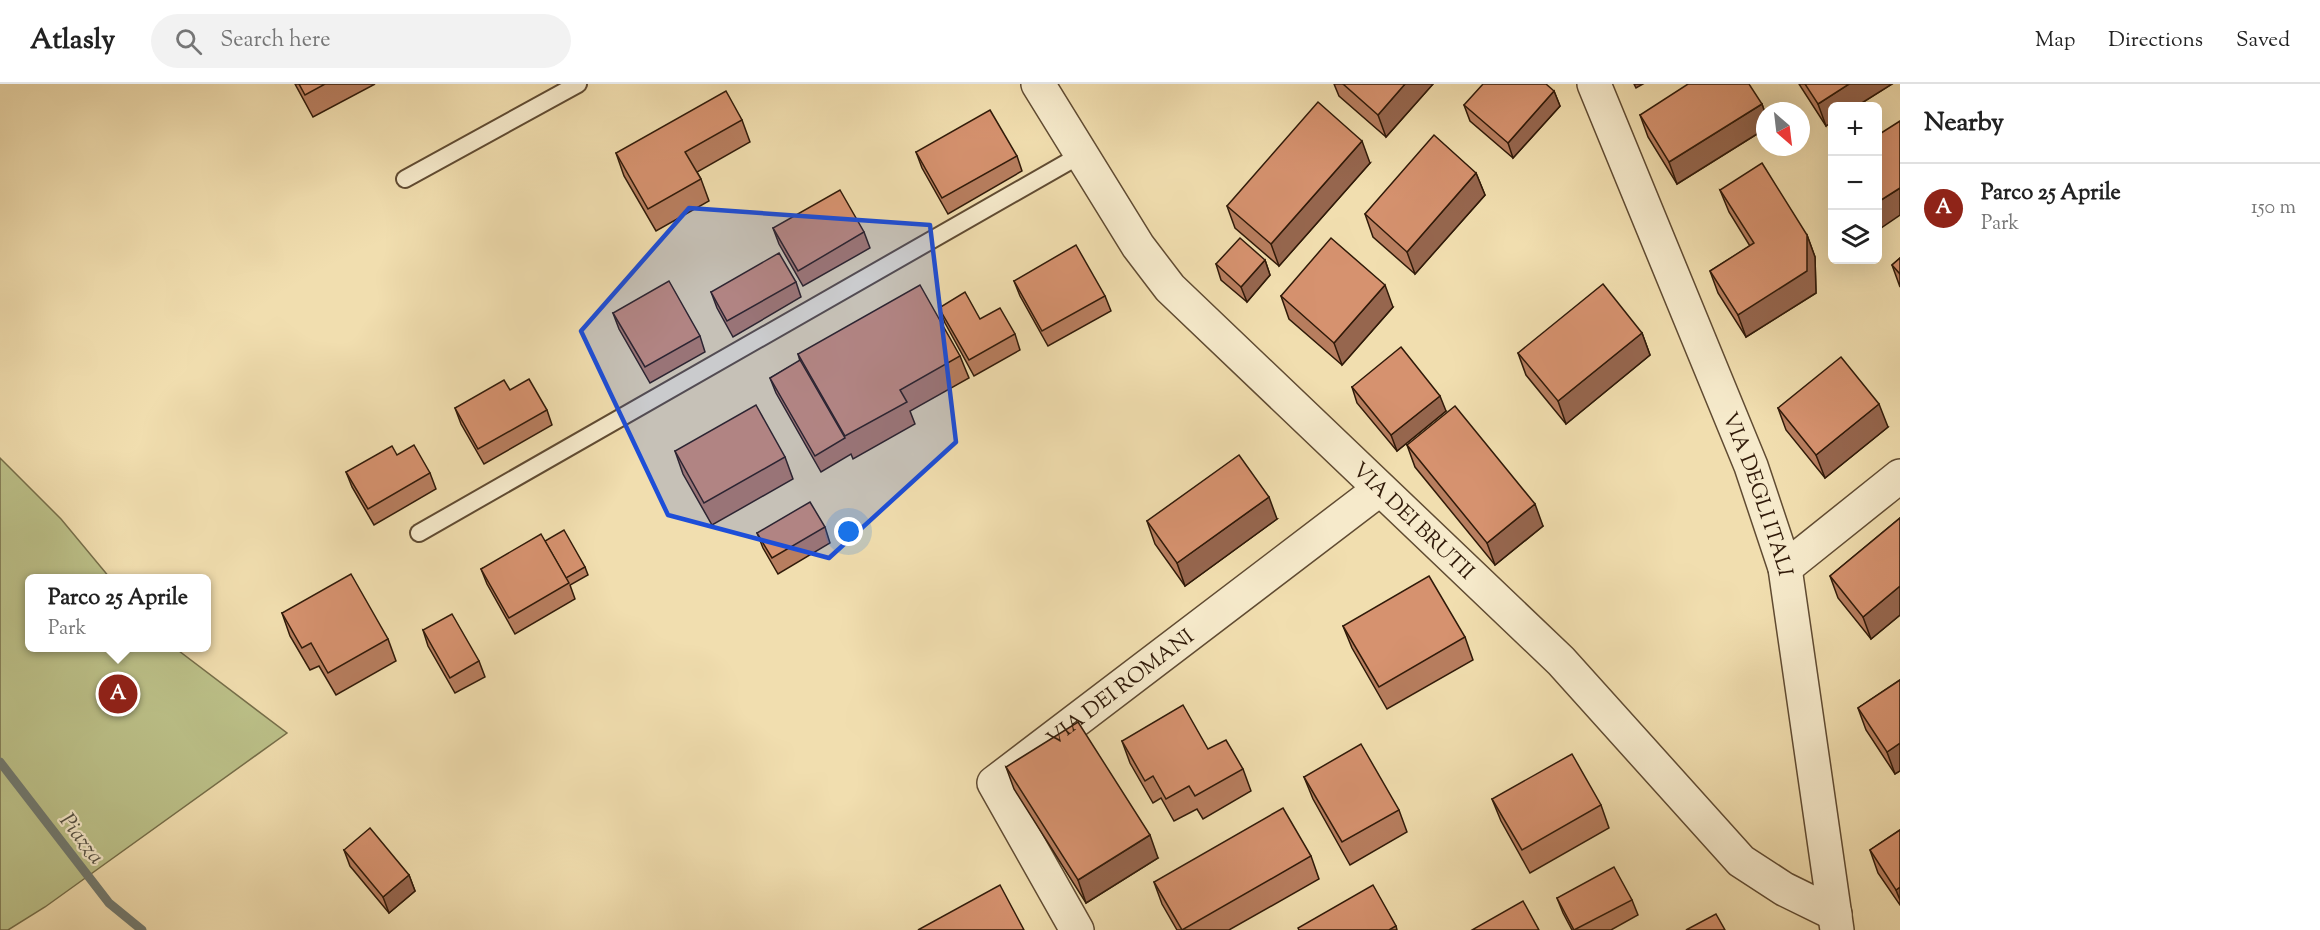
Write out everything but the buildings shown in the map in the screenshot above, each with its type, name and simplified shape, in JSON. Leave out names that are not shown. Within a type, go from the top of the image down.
[{"type":"street","name":"VIA DEI BRUTII","points":[[1038,84],[1138,246],[1170,288],[1560,661],[1741,861],[1836,922]]},
{"type":"street","name":"VIA DEGLI ITALI","points":[[1594,84],[1751,466],[1785,568],[1836,922]]},
{"type":"street","points":[[1785,568],[1900,476]]},
{"type":"street","name":"VIA DEI ROMANI","points":[[1077,930],[994,783],[1380,489]]},
{"type":"lane","points":[[405,179],[578,84]]},
{"type":"lane","points":[[418,533],[1082,154]]},
{"type":"highlighted area","points":[[689,208],[930,225],[956,442],[829,558],[668,515],[581,331]]},
{"type":"green space","points":[[0,458],[61,519],[107,574],[25,574],[25,652],[180,652],[287,733],[45,907],[8,930],[0,930]]},
{"type":"waterway","name":"Piazza","points":[[0,762],[109,903],[142,930]]},
{"type":"place","name":"Parco 25 Aprile","points":[[118,694]]}]
